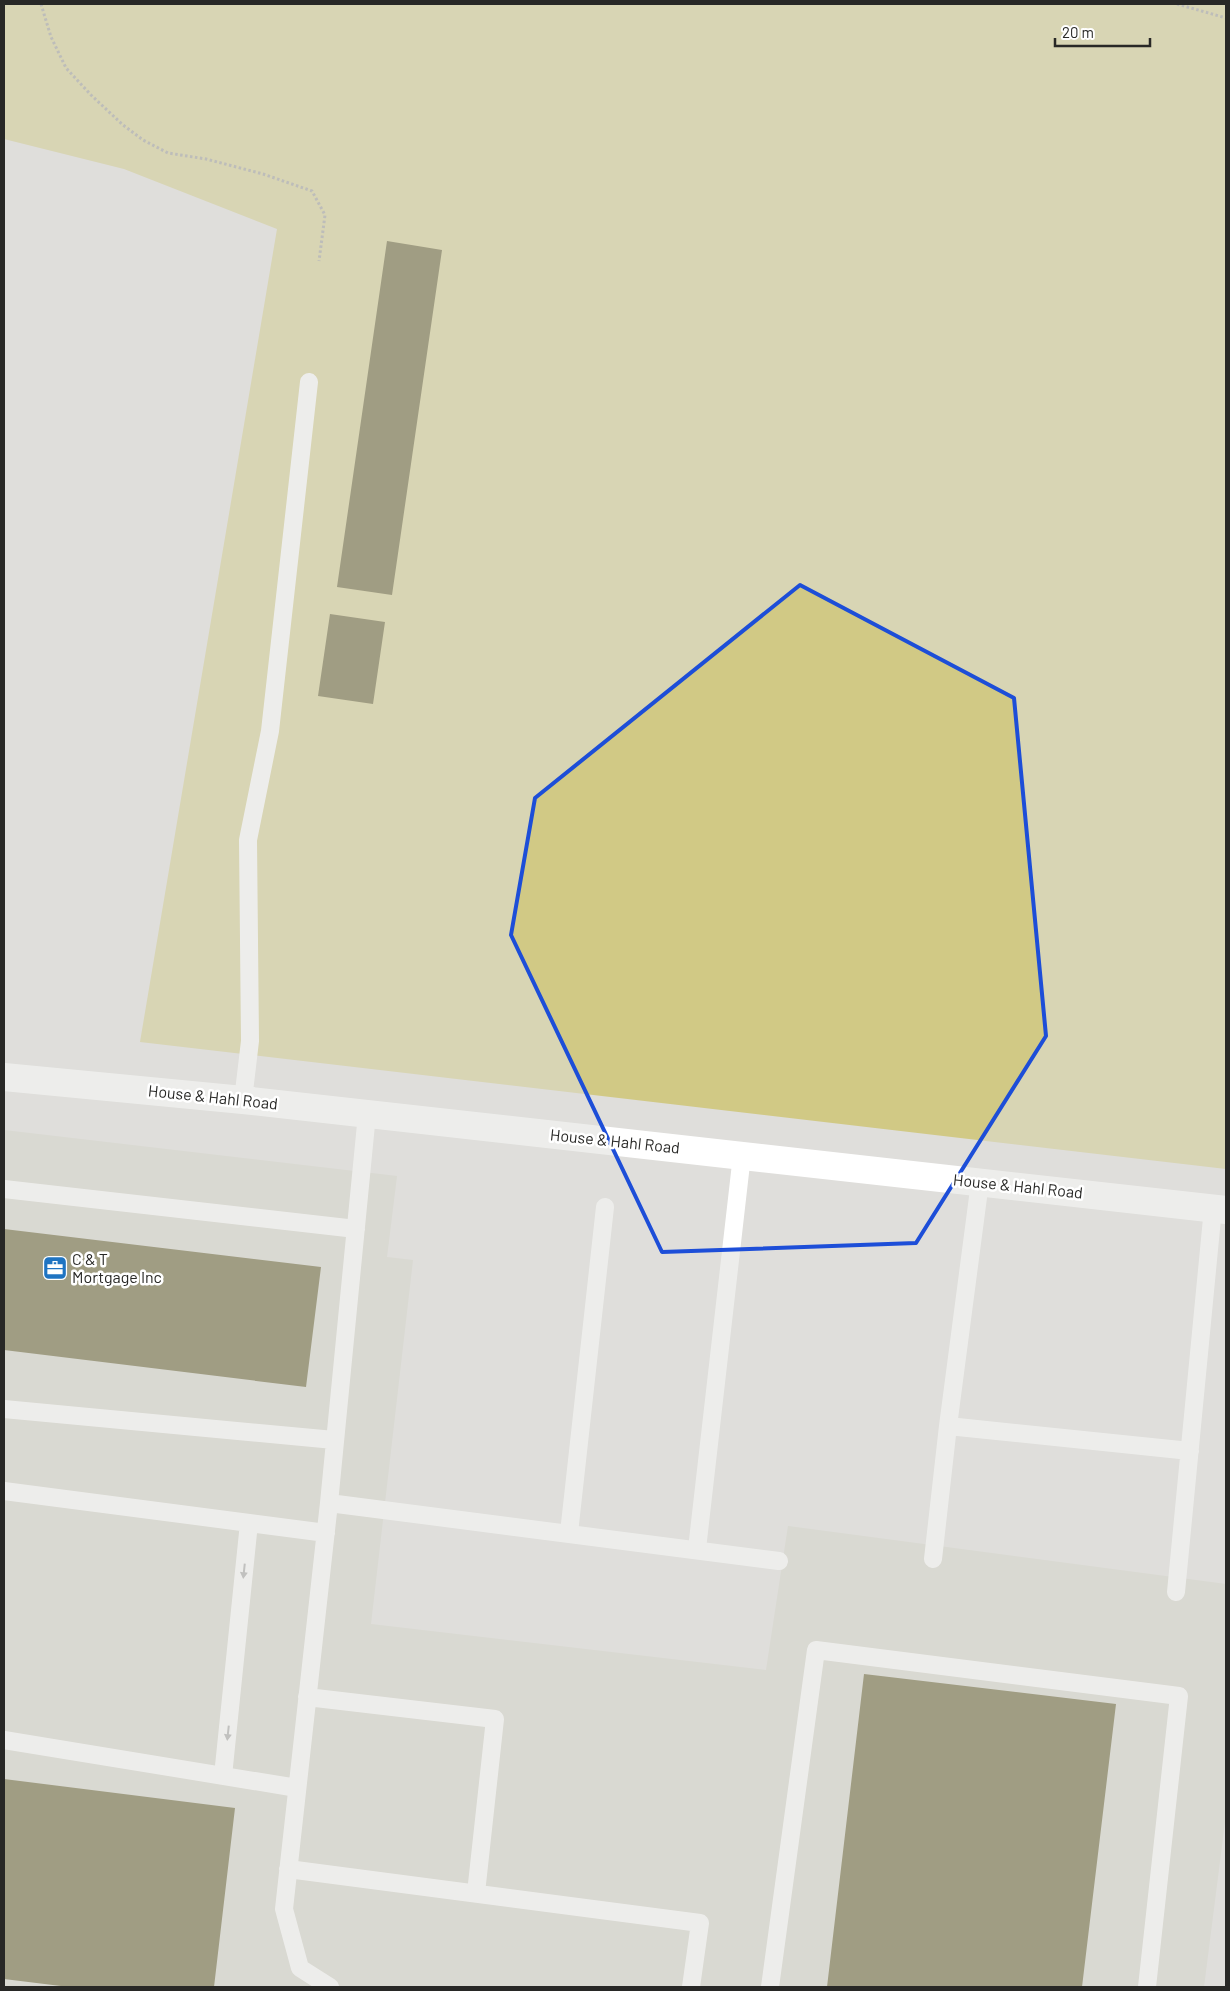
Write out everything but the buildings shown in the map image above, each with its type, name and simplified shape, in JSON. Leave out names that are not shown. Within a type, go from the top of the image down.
[{"type":"street","name":"House & Hahl Road","points":[[4,1077],[243,1100],[1220,1209]]},
{"type":"lane","points":[[243,1100],[250,1041],[248,840],[270,731],[309,382]]},
{"type":"lane","points":[[330,1987],[300,1968],[284,1909],[330,1503],[334,1440],[367,1114]]},
{"type":"lane","points":[[697,1549],[742,1156]]},
{"type":"lane","points":[[933,1559],[948,1426],[980,1182]]},
{"type":"lane","points":[[4,1189],[356,1229]]},
{"type":"lane","points":[[569,1533],[605,1207]]},
{"type":"lane","points":[[1176,1592],[1190,1451],[1220,1209]]},
{"type":"lane","points":[[4,1409],[334,1440]]},
{"type":"lane","points":[[948,1426],[1190,1451]]},
{"type":"lane","points":[[4,1491],[326,1533]]},
{"type":"lane","points":[[330,1503],[780,1561]]},
{"type":"lane","points":[[223,1776],[249,1523]]},
{"type":"lane","points":[[770,1987],[816,1650],[1179,1696],[1147,1987]]},
{"type":"lane","points":[[307,1696],[495,1719],[476,1893]]},
{"type":"lane","points":[[4,1740],[297,1788]]},
{"type":"lane","points":[[288,1869],[700,1923],[691,1987]]},
{"type":"path","points":[[41,4],[51,37],[66,68],[116,119],[143,140],[168,153],[206,159],[263,174],[312,191],[325,215],[319,260]]},
{"type":"path","points":[[1177,4],[1226,18]]},
{"type":"highlighted area","points":[[800,585],[1014,698],[1046,1036],[916,1243],[662,1252],[511,935],[535,798]]},
{"type":"shaded area","points":[[4,4],[1226,4],[1226,1169],[140,1042],[277,229],[124,169],[4,139]]},
{"type":"shaded area","points":[[4,1130],[397,1176],[387,1257],[413,1260],[371,1624],[766,1670],[788,1526],[1226,1584],[1226,1814],[1204,1987],[4,1987]]},
{"type":"place","name":"C & T Mortgage Inc","points":[[55,1268]]}]
